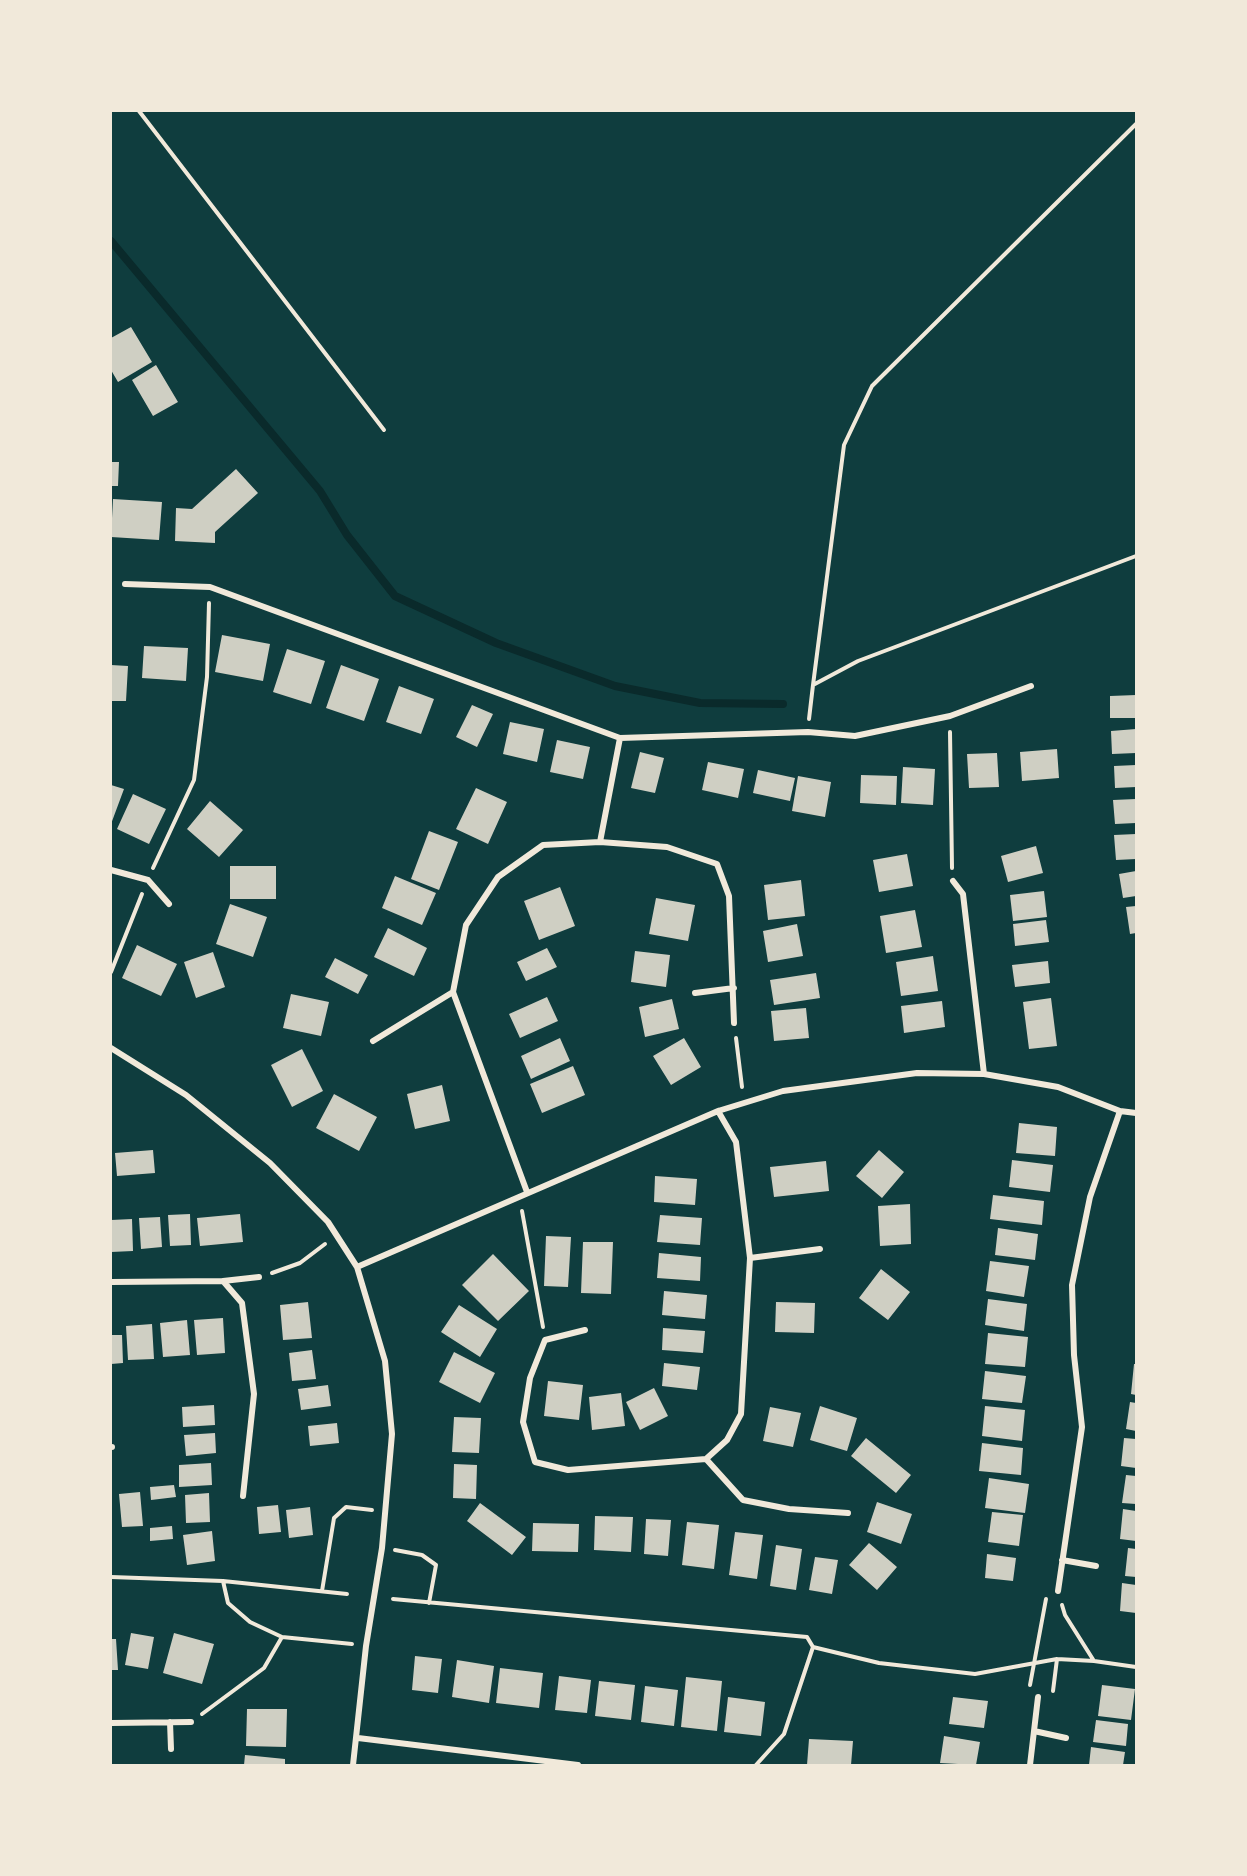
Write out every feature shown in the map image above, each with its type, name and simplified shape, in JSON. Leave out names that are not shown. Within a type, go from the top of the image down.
[{"type":"street","points":[[125,584],[210,587],[620,738],[808,732],[855,736],[950,716],[1031,686]]},
{"type":"street","points":[[600,842],[620,738]]},
{"type":"street","points":[[527,1192],[453,992],[466,925],[498,877],[543,846],[600,842],[667,847],[717,864],[729,896],[734,1023]]},
{"type":"street","points":[[111,870],[148,880],[169,904]]},
{"type":"street","points":[[953,881],[963,894],[984,1074]]},
{"type":"street","points":[[695,993],[734,988]]},
{"type":"street","points":[[374,1041],[453,992]]},
{"type":"street","points":[[111,1048],[186,1095],[270,1163],[327,1222],[357,1267],[385,1361],[392,1434],[382,1548],[366,1646],[358,1738],[353,1765]]},
{"type":"street","points":[[357,1267],[718,1111],[744,1101],[783,1091],[854,1079],[917,1073],[984,1074],[1058,1087],[1120,1112],[1136,1113]]},
{"type":"street","points":[[585,1330],[545,1340],[530,1378],[523,1422],[535,1462],[568,1470],[706,1459],[727,1440],[741,1414],[750,1258],[736,1142],[718,1111]]},
{"type":"street","points":[[1058,1591],[1082,1427],[1074,1355],[1072,1285],[1090,1197],[1120,1112]]},
{"type":"street","points":[[750,1258],[820,1250]]},
{"type":"street","points":[[111,1282],[223,1281],[260,1277]]},
{"type":"street","points":[[223,1281],[242,1303],[254,1394],[243,1496]]},
{"type":"street","points":[[706,1459],[743,1500],[789,1509],[848,1513]]},
{"type":"street","points":[[1062,1560],[1096,1566]]},
{"type":"street","points":[[1030,1765],[1038,1697]]},
{"type":"street","points":[[170,1722],[171,1749]]},
{"type":"street","points":[[111,1723],[191,1722]]},
{"type":"street","points":[[1034,1731],[1066,1738]]},
{"type":"street","points":[[358,1738],[524,1762],[578,1765]]},
{"type":"path","points":[[138,111],[384,430]]},
{"type":"path","points":[[808,732],[844,445],[872,386],[1136,124]]},
{"type":"path","points":[[813,685],[858,661],[1136,556]]},
{"type":"path","points":[[111,972],[148,880],[195,780],[207,677],[210,587]]},
{"type":"path","points":[[950,716],[953,881]]},
{"type":"path","points":[[734,1023],[744,1101]]},
{"type":"path","points":[[519,1196],[545,1340]]},
{"type":"path","points":[[260,1277],[300,1263],[336,1235]]},
{"type":"path","points":[[322,1591],[334,1518],[346,1507],[386,1511]]},
{"type":"path","points":[[382,1548],[422,1555],[436,1564],[429,1603]]},
{"type":"path","points":[[111,1577],[223,1581],[347,1594]]},
{"type":"path","points":[[223,1581],[228,1603],[250,1622],[282,1637],[366,1646]]},
{"type":"path","points":[[1057,1659],[1052,1698],[1028,1695],[1045,1600],[1058,1591],[1065,1615],[1094,1661]]},
{"type":"path","points":[[393,1599],[807,1637],[813,1647],[879,1663],[942,1672],[975,1674],[1057,1659],[1136,1667]]},
{"type":"path","points":[[191,1722],[264,1668],[282,1637]]},
{"type":"path","points":[[756,1765],[784,1734],[813,1647]]},
{"type":"building","points":[[131,327],[152,362],[118,382],[111,370],[111,338]]},
{"type":"building","points":[[156,365],[178,402],[153,416],[132,380]]},
{"type":"building","points":[[111,462],[119,462],[118,486],[111,486]]},
{"type":"building","points":[[236,469],[258,493],[215,532],[215,543],[175,541],[176,508],[192,509]]},
{"type":"building","points":[[113,499],[162,502],[159,540],[111,537]]},
{"type":"building","points":[[222,635],[270,644],[263,681],[215,672]]},
{"type":"building","points":[[144,646],[188,648],[186,681],[142,678]]},
{"type":"building","points":[[287,649],[325,661],[311,704],[273,692]]},
{"type":"building","points":[[111,665],[128,666],[126,701],[111,701]]},
{"type":"building","points":[[341,665],[379,679],[364,721],[326,708]]},
{"type":"building","points":[[399,686],[434,699],[421,734],[386,722]]},
{"type":"building","points":[[1136,695],[1136,718],[1110,718],[1110,696]]},
{"type":"building","points":[[472,705],[493,714],[477,747],[456,737]]},
{"type":"building","points":[[510,722],[544,729],[537,762],[503,754]]},
{"type":"building","points":[[1136,729],[1136,753],[1112,754],[1111,731]]},
{"type":"building","points":[[557,740],[590,747],[583,779],[550,772]]},
{"type":"building","points":[[1057,749],[1059,778],[1022,781],[1020,752]]},
{"type":"building","points":[[640,752],[664,758],[655,793],[631,788]]},
{"type":"building","points":[[997,753],[999,787],[969,788],[967,754]]},
{"type":"building","points":[[708,762],[744,769],[738,798],[702,790]]},
{"type":"building","points":[[1136,765],[1136,787],[1115,788],[1114,766]]},
{"type":"building","points":[[903,767],[935,769],[933,805],[901,803]]},
{"type":"building","points":[[758,770],[795,778],[790,801],[753,793]]},
{"type":"building","points":[[861,775],[897,776],[896,805],[860,803]]},
{"type":"building","points":[[798,776],[831,782],[825,817],[792,811]]},
{"type":"building","points":[[111,785],[124,789],[111,824]]},
{"type":"building","points":[[476,788],[507,802],[488,844],[456,829]]},
{"type":"building","points":[[133,794],[166,809],[149,844],[117,829]]},
{"type":"building","points":[[1136,799],[1136,823],[1115,824],[1113,800]]},
{"type":"building","points":[[210,801],[243,830],[219,857],[187,829]]},
{"type":"building","points":[[429,831],[458,842],[439,890],[411,879]]},
{"type":"building","points":[[1136,834],[1136,859],[1116,860],[1114,835]]},
{"type":"building","points":[[1036,846],[1043,873],[1008,882],[1001,856]]},
{"type":"building","points":[[907,854],[913,886],[879,892],[873,860]]},
{"type":"building","points":[[230,866],[276,866],[276,899],[230,899]]},
{"type":"building","points":[[1136,871],[1136,896],[1123,898],[1119,874]]},
{"type":"building","points":[[395,876],[436,893],[422,925],[382,908]]},
{"type":"building","points":[[801,880],[805,916],[768,920],[764,885]]},
{"type":"building","points":[[560,887],[575,926],[539,940],[524,901]]},
{"type":"building","points":[[1044,891],[1047,917],[1013,921],[1010,895]]},
{"type":"building","points":[[656,898],[695,905],[688,941],[649,934]]},
{"type":"building","points":[[230,904],[267,917],[253,957],[216,944]]},
{"type":"building","points":[[1136,906],[1136,933],[1130,934],[1126,907]]},
{"type":"building","points":[[915,910],[922,947],[886,953],[880,916]]},
{"type":"building","points":[[1046,920],[1049,942],[1015,946],[1013,924]]},
{"type":"building","points":[[797,924],[803,956],[768,962],[763,931]]},
{"type":"building","points":[[388,928],[427,948],[414,976],[374,957]]},
{"type":"building","points":[[137,945],[177,964],[161,996],[122,978]]},
{"type":"building","points":[[547,948],[557,967],[526,981],[517,962]]},
{"type":"building","points":[[635,951],[670,955],[666,987],[631,982]]},
{"type":"building","points":[[213,952],[225,987],[196,998],[184,962]]},
{"type":"building","points":[[933,956],[938,991],[901,996],[896,962]]},
{"type":"building","points":[[335,958],[368,975],[358,994],[325,977]]},
{"type":"building","points":[[1048,961],[1050,983],[1015,987],[1012,965]]},
{"type":"building","points":[[816,973],[820,998],[774,1005],[770,980]]},
{"type":"building","points":[[291,994],[329,1002],[321,1036],[283,1028]]},
{"type":"building","points":[[547,997],[558,1021],[520,1038],[509,1014]]},
{"type":"building","points":[[1051,998],[1057,1046],[1029,1049],[1023,1002]]},
{"type":"building","points":[[672,999],[679,1029],[645,1037],[639,1007]]},
{"type":"building","points":[[942,1001],[945,1027],[904,1033],[901,1006]]},
{"type":"building","points":[[806,1008],[809,1038],[774,1041],[771,1011]]},
{"type":"building","points":[[560,1038],[570,1061],[531,1079],[521,1056]]},
{"type":"building","points":[[684,1038],[701,1067],[671,1085],[653,1056]]},
{"type":"building","points":[[302,1049],[323,1091],[292,1107],[271,1065]]},
{"type":"building","points":[[573,1066],[585,1095],[542,1113],[530,1084]]},
{"type":"building","points":[[442,1085],[450,1121],[415,1129],[407,1094]]},
{"type":"building","points":[[334,1094],[377,1117],[359,1151],[316,1128]]},
{"type":"building","points":[[1019,1123],[1057,1127],[1055,1156],[1016,1153]]},
{"type":"building","points":[[153,1150],[155,1173],[117,1176],[115,1153]]},
{"type":"building","points":[[879,1150],[904,1172],[882,1198],[856,1176]]},
{"type":"building","points":[[1012,1160],[1053,1165],[1050,1192],[1009,1187]]},
{"type":"building","points":[[826,1161],[829,1191],[774,1197],[770,1167]]},
{"type":"building","points":[[655,1176],[697,1179],[695,1205],[654,1202]]},
{"type":"building","points":[[993,1195],[1044,1201],[1042,1225],[990,1219]]},
{"type":"building","points":[[910,1204],[911,1244],[880,1246],[878,1206]]},
{"type":"building","points":[[190,1214],[191,1245],[170,1246],[168,1215]]},
{"type":"building","points":[[240,1214],[243,1242],[200,1246],[197,1218]]},
{"type":"building","points":[[660,1215],[702,1218],[700,1245],[657,1242]]},
{"type":"building","points":[[160,1217],[162,1247],[141,1249],[139,1218]]},
{"type":"building","points":[[132,1219],[133,1251],[111,1252],[111,1220]]},
{"type":"building","points":[[998,1228],[1038,1234],[1035,1260],[995,1255]]},
{"type":"building","points":[[546,1236],[571,1237],[568,1287],[544,1286]]},
{"type":"building","points":[[583,1242],[613,1242],[611,1294],[581,1293]]},
{"type":"building","points":[[659,1253],[701,1257],[700,1281],[657,1278]]},
{"type":"building","points":[[493,1254],[529,1291],[498,1321],[462,1285]]},
{"type":"building","points":[[990,1261],[1029,1266],[1024,1297],[986,1291]]},
{"type":"building","points":[[881,1269],[910,1292],[888,1320],[859,1298]]},
{"type":"building","points":[[664,1291],[707,1295],[705,1319],[662,1315]]},
{"type":"building","points":[[988,1299],[1027,1304],[1024,1331],[985,1325]]},
{"type":"building","points":[[308,1302],[312,1338],[283,1340],[280,1305]]},
{"type":"building","points":[[776,1302],[815,1303],[814,1333],[775,1332]]},
{"type":"building","points":[[459,1305],[497,1329],[480,1357],[441,1332]]},
{"type":"building","points":[[223,1318],[225,1353],[197,1355],[194,1320]]},
{"type":"building","points":[[187,1320],[190,1355],[163,1357],[160,1323]]},
{"type":"building","points":[[152,1324],[154,1359],[128,1360],[126,1326]]},
{"type":"building","points":[[663,1328],[705,1331],[703,1353],[662,1350]]},
{"type":"building","points":[[988,1333],[1028,1337],[1025,1367],[985,1364]]},
{"type":"building","points":[[111,1335],[122,1335],[123,1363],[111,1364]]},
{"type":"building","points":[[312,1350],[316,1379],[292,1381],[289,1353]]},
{"type":"building","points":[[454,1352],[495,1373],[480,1403],[439,1382]]},
{"type":"building","points":[[664,1363],[700,1367],[697,1390],[662,1386]]},
{"type":"building","points":[[1134,1364],[1136,1364],[1136,1395],[1131,1394]]},
{"type":"building","points":[[985,1371],[1026,1376],[1022,1403],[982,1399]]},
{"type":"building","points":[[548,1381],[583,1385],[579,1420],[544,1416]]},
{"type":"building","points":[[328,1385],[331,1406],[301,1410],[298,1389]]},
{"type":"building","points":[[654,1388],[668,1416],[640,1430],[626,1402]]},
{"type":"building","points":[[621,1393],[625,1426],[592,1430],[589,1397]]},
{"type":"building","points":[[1130,1402],[1136,1403],[1136,1431],[1126,1429]]},
{"type":"building","points":[[214,1405],[215,1425],[183,1427],[182,1407]]},
{"type":"building","points":[[820,1406],[857,1418],[847,1451],[810,1440]]},
{"type":"building","points":[[985,1406],[1025,1410],[1022,1441],[982,1436]]},
{"type":"building","points":[[770,1407],[801,1413],[793,1447],[763,1441]]},
{"type":"building","points":[[454,1417],[481,1418],[479,1453],[452,1452]]},
{"type":"building","points":[[337,1423],[339,1443],[310,1446],[308,1426]]},
{"type":"building","points":[[215,1433],[216,1453],[186,1456],[184,1435]]},
{"type":"building","points":[[866,1438],[911,1475],[896,1493],[851,1456]]},
{"type":"building","points":[[1124,1438],[1136,1439],[1136,1468],[1121,1466]]},
{"type":"building","points":[[982,1443],[1023,1448],[1021,1475],[979,1471]]},
{"type":"building","points":[[211,1463],[212,1485],[179,1487],[179,1465]]},
{"type":"building","points":[[454,1464],[477,1465],[476,1499],[453,1498]]},
{"type":"building","points":[[1126,1475],[1136,1476],[1136,1504],[1122,1503]]},
{"type":"building","points":[[989,1478],[1029,1484],[1025,1513],[985,1508]]},
{"type":"building","points":[[174,1485],[176,1497],[151,1500],[150,1487]]},
{"type":"building","points":[[140,1492],[143,1526],[122,1527],[119,1494]]},
{"type":"building","points":[[209,1493],[210,1522],[186,1523],[185,1495]]},
{"type":"building","points":[[877,1502],[912,1514],[901,1544],[867,1532]]},
{"type":"building","points":[[480,1503],[526,1537],[512,1555],[467,1521]]},
{"type":"building","points":[[278,1505],[281,1532],[259,1534],[257,1507]]},
{"type":"building","points":[[310,1507],[313,1535],[289,1538],[286,1510]]},
{"type":"building","points":[[1123,1509],[1136,1511],[1136,1541],[1120,1539]]},
{"type":"building","points":[[992,1512],[1023,1515],[1019,1546],[988,1542]]},
{"type":"building","points":[[595,1516],[633,1517],[631,1552],[594,1550]]},
{"type":"building","points":[[646,1519],[671,1520],[668,1556],[644,1554]]},
{"type":"building","points":[[687,1522],[719,1525],[714,1569],[682,1565]]},
{"type":"building","points":[[533,1523],[579,1524],[578,1552],[532,1551]]},
{"type":"building","points":[[172,1526],[173,1539],[150,1541],[150,1528]]},
{"type":"building","points":[[212,1531],[215,1561],[187,1565],[183,1535]]},
{"type":"building","points":[[735,1532],[763,1535],[757,1579],[729,1575]]},
{"type":"building","points":[[869,1543],[897,1567],[877,1590],[849,1565]]},
{"type":"building","points":[[776,1545],[802,1549],[796,1590],[770,1586]]},
{"type":"building","points":[[1128,1548],[1136,1549],[1136,1577],[1125,1576]]},
{"type":"building","points":[[987,1554],[1016,1558],[1013,1581],[985,1578]]},
{"type":"building","points":[[815,1557],[838,1560],[832,1594],[809,1590]]},
{"type":"building","points":[[1122,1583],[1136,1585],[1136,1613],[1120,1611]]},
{"type":"building","points":[[131,1633],[154,1637],[148,1669],[125,1665]]},
{"type":"building","points":[[174,1633],[214,1644],[202,1684],[163,1673]]},
{"type":"building","points":[[111,1639],[116,1639],[118,1670],[111,1670]]},
{"type":"building","points":[[415,1656],[442,1659],[438,1693],[412,1690]]},
{"type":"building","points":[[457,1660],[494,1666],[489,1703],[452,1697]]},
{"type":"building","points":[[500,1668],[543,1673],[539,1708],[496,1703]]},
{"type":"building","points":[[559,1676],[591,1680],[587,1713],[555,1710]]},
{"type":"building","points":[[686,1677],[722,1681],[717,1731],[681,1727]]},
{"type":"building","points":[[599,1681],[635,1685],[631,1720],[595,1716]]},
{"type":"building","points":[[1102,1685],[1135,1689],[1131,1720],[1098,1716]]},
{"type":"building","points":[[645,1686],[678,1690],[674,1726],[641,1722]]},
{"type":"building","points":[[728,1697],[765,1702],[761,1736],[724,1732]]},
{"type":"building","points":[[953,1697],[988,1701],[984,1728],[949,1724]]},
{"type":"building","points":[[247,1709],[287,1709],[286,1747],[246,1746]]},
{"type":"building","points":[[1096,1720],[1128,1724],[1126,1746],[1093,1742]]},
{"type":"building","points":[[944,1736],[980,1742],[976,1765],[940,1763]]},
{"type":"building","points":[[809,1739],[853,1741],[851,1765],[807,1765]]},
{"type":"building","points":[[1091,1747],[1125,1752],[1123,1765],[1089,1765]]},
{"type":"building","points":[[245,1755],[285,1759],[285,1765],[244,1765]]},
{"type":"waterway","points":[[111,241],[320,491],[347,535],[395,596],[496,643],[615,686],[700,703],[783,704]]}]
